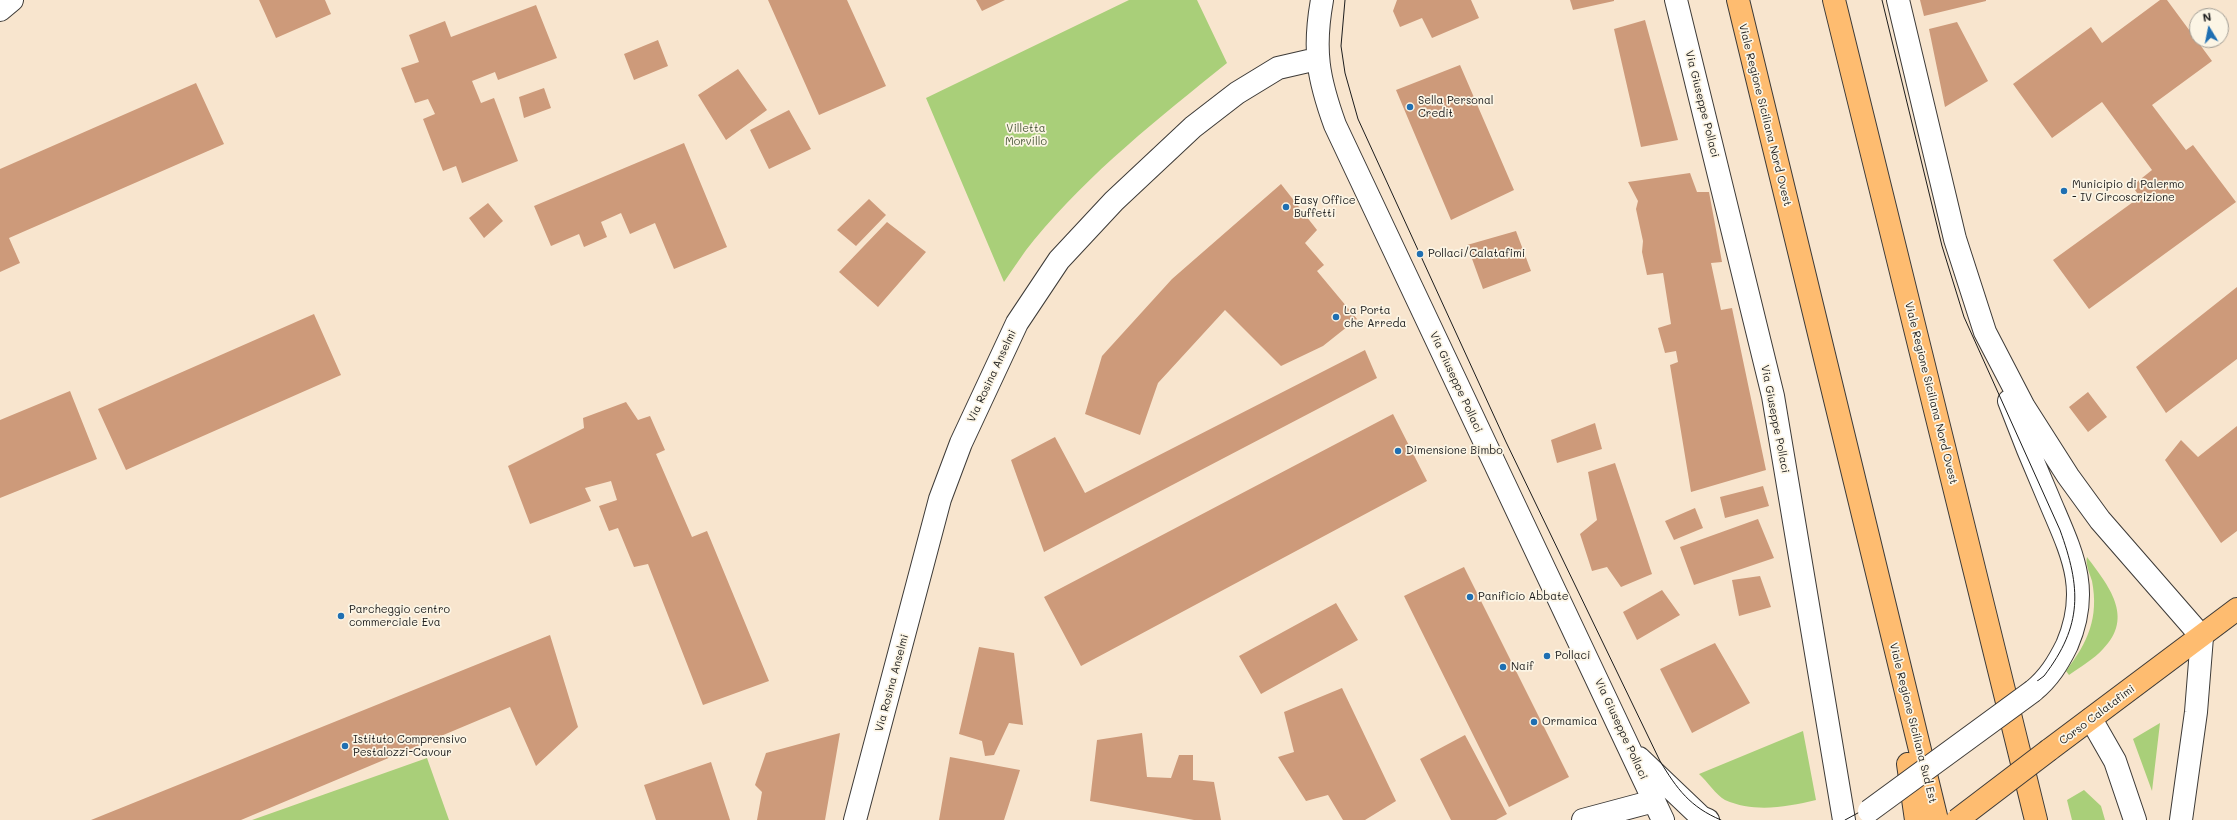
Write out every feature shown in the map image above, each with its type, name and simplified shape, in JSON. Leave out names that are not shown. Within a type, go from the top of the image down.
[{"type":"main road","name":"Viale Regione Siciliana Nord Ovest","points":[[1738,0],[1889,626]]},
{"type":"main road","name":"Viale Regione Siciliana Nord Ovest","points":[[1834,0],[2036,820]]},
{"type":"main road","name":"Corso Calatafimi","points":[[1957,820],[2202,637],[2237,609]]},
{"type":"main road","points":[[1889,626],[1916,820]]},
{"type":"main road","name":"Viale Regione Siciliana Sud Est","points":[[1889,626],[1937,820]]},
{"type":"street","points":[[0,10],[12,0]]},
{"type":"street","name":"Via Giuseppe Pollaci","points":[[1322,0],[1317,28],[1317,60],[1326,99],[1346,152],[1632,752],[1662,820]]},
{"type":"street","name":"Via Giuseppe Pollaci","points":[[1676,0],[1773,396],[1844,820]]},
{"type":"street","points":[[1861,816],[2046,680],[2055,668],[2074,628],[2079,607],[2074,560],[2063,529],[2020,433],[1955,239],[1898,0]]},
{"type":"street","name":"Via Rosina Anselmi","points":[[855,820],[940,499],[961,443],[1017,323],[1059,260],[1114,201],[1193,127],[1237,93],[1278,68],[1317,60]]},
{"type":"street","points":[[1985,332],[2024,407],[2068,476],[2100,520],[2202,637],[2196,712],[2181,820]]},
{"type":"street","points":[[2091,719],[2115,761],[2135,820]]},
{"type":"street","points":[[1632,752],[1701,817],[1708,820]]},
{"type":"street","points":[[1583,820],[1654,801]]},
{"type":"green space","name":"Villetta Morvillo","points":[[1129,0],[1197,0],[1227,63],[1176,104],[1078,191],[1034,240],[1004,282],[926,98]]},
{"type":"green space","points":[[2087,557],[2110,590],[2118,613],[2117,625],[2112,637],[2103,649],[2091,660],[2069,675],[2066,671],[2086,640],[2093,618],[2094,594],[2092,581],[2087,566]]},
{"type":"green space","points":[[2160,723],[2152,791],[2133,739]]},
{"type":"green space","points":[[1803,731],[1816,800],[1770,808],[1759,808],[1736,804],[1722,798],[1699,774]]},
{"type":"green space","points":[[427,758],[449,820],[252,820]]},
{"type":"green space","points":[[2084,790],[2101,806],[2105,820],[2072,820],[2067,800]]},
{"type":"building","points":[[259,0],[325,0],[331,14],[276,38]]},
{"type":"building","points":[[768,0],[847,0],[886,86],[819,115]]},
{"type":"building","points":[[976,0],[1005,0],[982,11]]},
{"type":"building","points":[[1397,0],[1471,0],[1479,18],[1432,38],[1422,18],[1400,27],[1393,11]]},
{"type":"building","points":[[1570,0],[1614,0],[1614,1],[1573,10]]},
{"type":"building","points":[[1920,0],[1986,0],[1986,1],[1924,16]]},
{"type":"building","points":[[2160,0],[2167,0],[2189,30],[2189,48],[2202,48],[2212,61],[2152,105],[2186,150],[2193,145],[2236,202],[2089,309],[2053,260],[2140,197],[2132,186],[2152,170],[2102,102],[2052,138],[2013,84],[2091,27],[2102,43]]},
{"type":"building","points":[[536,5],[557,58],[498,80],[495,72],[472,81],[481,103],[494,98],[518,161],[462,183],[456,166],[443,171],[423,119],[435,114],[428,99],[415,103],[401,68],[419,62],[409,35],[445,21],[451,37]]},
{"type":"building","points":[[1645,20],[1678,140],[1641,147],[1614,29]]},
{"type":"building","points":[[1957,22],[1988,81],[1945,107],[1929,29]]},
{"type":"building","points":[[658,40],[668,66],[634,80],[624,54]]},
{"type":"building","points":[[1460,65],[1514,190],[1451,220],[1396,90]]},
{"type":"building","points":[[738,69],[767,110],[726,140],[698,95]]},
{"type":"building","points":[[196,83],[224,144],[9,238],[20,263],[0,272],[0,169]]},
{"type":"building","points":[[544,88],[551,108],[524,118],[519,97]]},
{"type":"building","points":[[789,110],[811,149],[769,169],[750,130]]},
{"type":"building","points":[[684,143],[727,247],[674,269],[655,223],[630,234],[621,213],[601,222],[607,237],[584,247],[579,234],[551,246],[534,206]]},
{"type":"building","points":[[1690,173],[1697,192],[1709,192],[1722,262],[1711,263],[1721,310],[1732,308],[1766,470],[1691,492],[1670,365],[1678,362],[1676,351],[1665,353],[1658,328],[1671,324],[1663,273],[1647,275],[1642,252],[1643,241],[1636,209],[1638,201],[1628,182]]},
{"type":"building","points":[[1281,184],[1317,230],[1305,243],[1324,265],[1317,271],[1357,319],[1323,346],[1281,366],[1225,310],[1158,383],[1140,435],[1085,414],[1102,356],[1172,279]]},
{"type":"building","points":[[869,199],[886,215],[856,246],[837,230]]},
{"type":"building","points":[[488,203],[503,221],[484,238],[469,218]]},
{"type":"building","points":[[887,222],[926,252],[878,307],[839,272]]},
{"type":"building","points":[[1516,231],[1531,271],[1483,289],[1467,245]]},
{"type":"building","points":[[2237,287],[2237,359],[2166,413],[2136,367]]},
{"type":"building","points":[[314,314],[341,375],[126,470],[98,409]]},
{"type":"building","points":[[1365,350],[1377,378],[1044,552],[1011,460],[1055,437],[1085,493]]},
{"type":"building","points":[[70,391],[97,459],[0,498],[0,420]]},
{"type":"building","points":[[2088,392],[2107,417],[2088,432],[2069,407]]},
{"type":"building","points":[[626,402],[638,420],[650,416],[665,450],[656,454],[692,537],[707,531],[769,681],[703,705],[648,564],[634,567],[618,528],[609,531],[599,506],[617,500],[611,481],[585,488],[591,501],[530,524],[508,466],[584,428],[583,418]]},
{"type":"building","points":[[1393,414],[1427,481],[1081,666],[1044,597]]},
{"type":"building","points":[[1595,423],[1602,449],[1557,463],[1551,440]]},
{"type":"building","points":[[2237,426],[2237,531],[2221,543],[2165,460],[2181,440],[2198,457]]},
{"type":"building","points":[[1615,463],[1652,574],[1621,587],[1607,567],[1592,571],[1580,534],[1597,520],[1588,472]]},
{"type":"building","points":[[1763,486],[1769,506],[1725,518],[1720,497]]},
{"type":"building","points":[[1695,508],[1703,528],[1674,540],[1665,521]]},
{"type":"building","points":[[1758,519],[1774,558],[1694,585],[1680,547]]},
{"type":"building","points":[[1464,567],[1569,777],[1509,807],[1404,596]]},
{"type":"building","points":[[1760,576],[1771,607],[1739,616],[1732,580]]},
{"type":"building","points":[[1662,590],[1680,615],[1637,640],[1623,612]]},
{"type":"building","points":[[1336,603],[1358,640],[1261,694],[1239,656]]},
{"type":"building","name":"Istituto Comprensivo Pestalozzi-Cavour","points":[[550,635],[578,727],[536,766],[510,707],[241,820],[91,820]]},
{"type":"building","points":[[1715,643],[1750,703],[1692,733],[1660,669]]},
{"type":"building","points":[[979,647],[1014,653],[1023,725],[1009,723],[994,755],[985,756],[982,741],[959,734]]},
{"type":"building","points":[[1342,688],[1396,801],[1365,820],[1343,820],[1328,795],[1306,801],[1278,757],[1294,752],[1284,712]]},
{"type":"building","points":[[840,733],[825,820],[757,820],[762,792],[755,785],[766,753]]},
{"type":"building","points":[[1142,733],[1147,777],[1171,778],[1179,755],[1193,755],[1193,780],[1214,782],[1221,820],[1194,820],[1090,801],[1097,740]]},
{"type":"building","points":[[1465,735],[1507,814],[1496,820],[1451,820],[1420,759]]},
{"type":"building","points":[[950,757],[1020,770],[1004,820],[939,820]]},
{"type":"building","points":[[711,762],[730,820],[656,820],[644,785]]},
{"type":"tram line","points":[[1345,0],[1341,46],[1345,73],[1358,119],[1506,442],[1660,761],[1672,780],[1685,796],[1701,809],[1721,820]]},
{"type":"tram line","points":[[1845,820],[1867,808],[2044,676],[2066,640],[2072,623],[2074,606],[2072,570],[2060,530],[1964,317],[1942,246],[1882,0]]},
{"type":"place","name":"Sella Personal Credit","points":[[1410,107]]},
{"type":"place","name":"Municipio di Palermo - IV Circoscrizione","points":[[2064,191]]},
{"type":"place","name":"Easy Office Buffetti","points":[[1286,207]]},
{"type":"place","name":"Pollaci/Calatafimi","points":[[1420,254]]},
{"type":"place","name":"La Porta che Arreda","points":[[1336,317]]},
{"type":"place","name":"Dimensione Bimbo","points":[[1398,451]]},
{"type":"place","name":"Panificio Abbate","points":[[1470,597]]},
{"type":"place","name":"Parcheggio centro commerciale Eva","points":[[341,616]]},
{"type":"place","name":"Pollaci","points":[[1547,656]]},
{"type":"place","name":"Naif","points":[[1503,667]]},
{"type":"place","name":"Ormamica","points":[[1534,722]]},
{"type":"place","name":"Istituto Comprensivo Pestalozzi-Cavour","points":[[345,746]]}]
